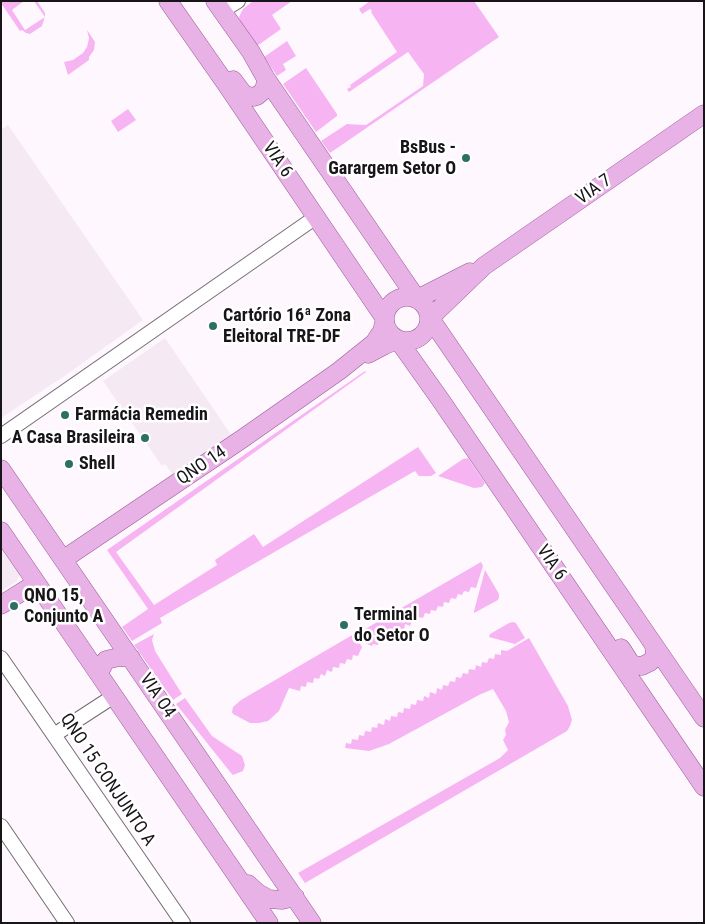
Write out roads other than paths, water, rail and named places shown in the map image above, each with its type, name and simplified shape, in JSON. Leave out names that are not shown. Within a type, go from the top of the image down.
[{"type":"main road","points":[[170,1],[195,23],[242,92],[249,96],[257,96],[262,93],[266,85],[265,77]]},
{"type":"main road","name":"VIA 6","points":[[170,1],[385,319]]},
{"type":"main road","points":[[219,6],[251,52],[265,77],[417,299],[428,310],[430,318],[704,718]]},
{"type":"main road","name":"VIA 7","points":[[417,299],[484,266],[704,114]]},
{"type":"main road","name":"VIA 7","points":[[430,318],[484,266]]},
{"type":"main road","points":[[417,299],[406,297],[396,300],[390,306],[385,319],[391,334],[398,340],[413,341],[420,338],[425,332],[429,326],[430,318]]},
{"type":"main road","name":"QNO 14","points":[[64,560],[339,371],[374,343],[382,331],[385,319]]},
{"type":"main road","name":"VIA 6","points":[[398,340],[704,787]]},
{"type":"main road","name":"QNO 14","points":[[339,371],[384,344],[398,340]]},
{"type":"main road","name":"VIA O4","points":[[1,468],[312,923]]},
{"type":"main road","name":"VIA O4","points":[[1,531],[269,923]]},
{"type":"main road","points":[[550,561],[580,589],[630,662],[638,666],[646,665],[655,655],[654,646]]},
{"type":"main road","points":[[1,605],[36,583]]},
{"type":"main road","points":[[99,673],[106,660],[119,657],[131,658]]},
{"type":"main road","points":[[238,876],[258,893],[269,899],[282,900],[295,897]]},
{"type":"street","points":[[219,6],[238,1]]},
{"type":"street","points":[[1,436],[316,217]]},
{"type":"street","name":"QNO 15 CONJUNTO A","points":[[1,658],[182,923]]},
{"type":"street","points":[[54,735],[114,696]]},
{"type":"street","points":[[1,826],[67,923]]},
{"type":"place","name":"BsBus - Garargem Setor O","points":[[466,158]]},
{"type":"place","name":"Cartório 16ª Zona Eleitoral TRE-DF","points":[[213,326]]},
{"type":"place","name":"Farmácia Remedin","points":[[65,415]]},
{"type":"place","name":"A Casa Brasileira","points":[[145,438]]},
{"type":"place","name":"Shell","points":[[69,464]]},
{"type":"place","name":"QNO 15, Conjunto A","points":[[14,606]]},
{"type":"place","name":"Terminal do Setor O","points":[[344,625]]}]
